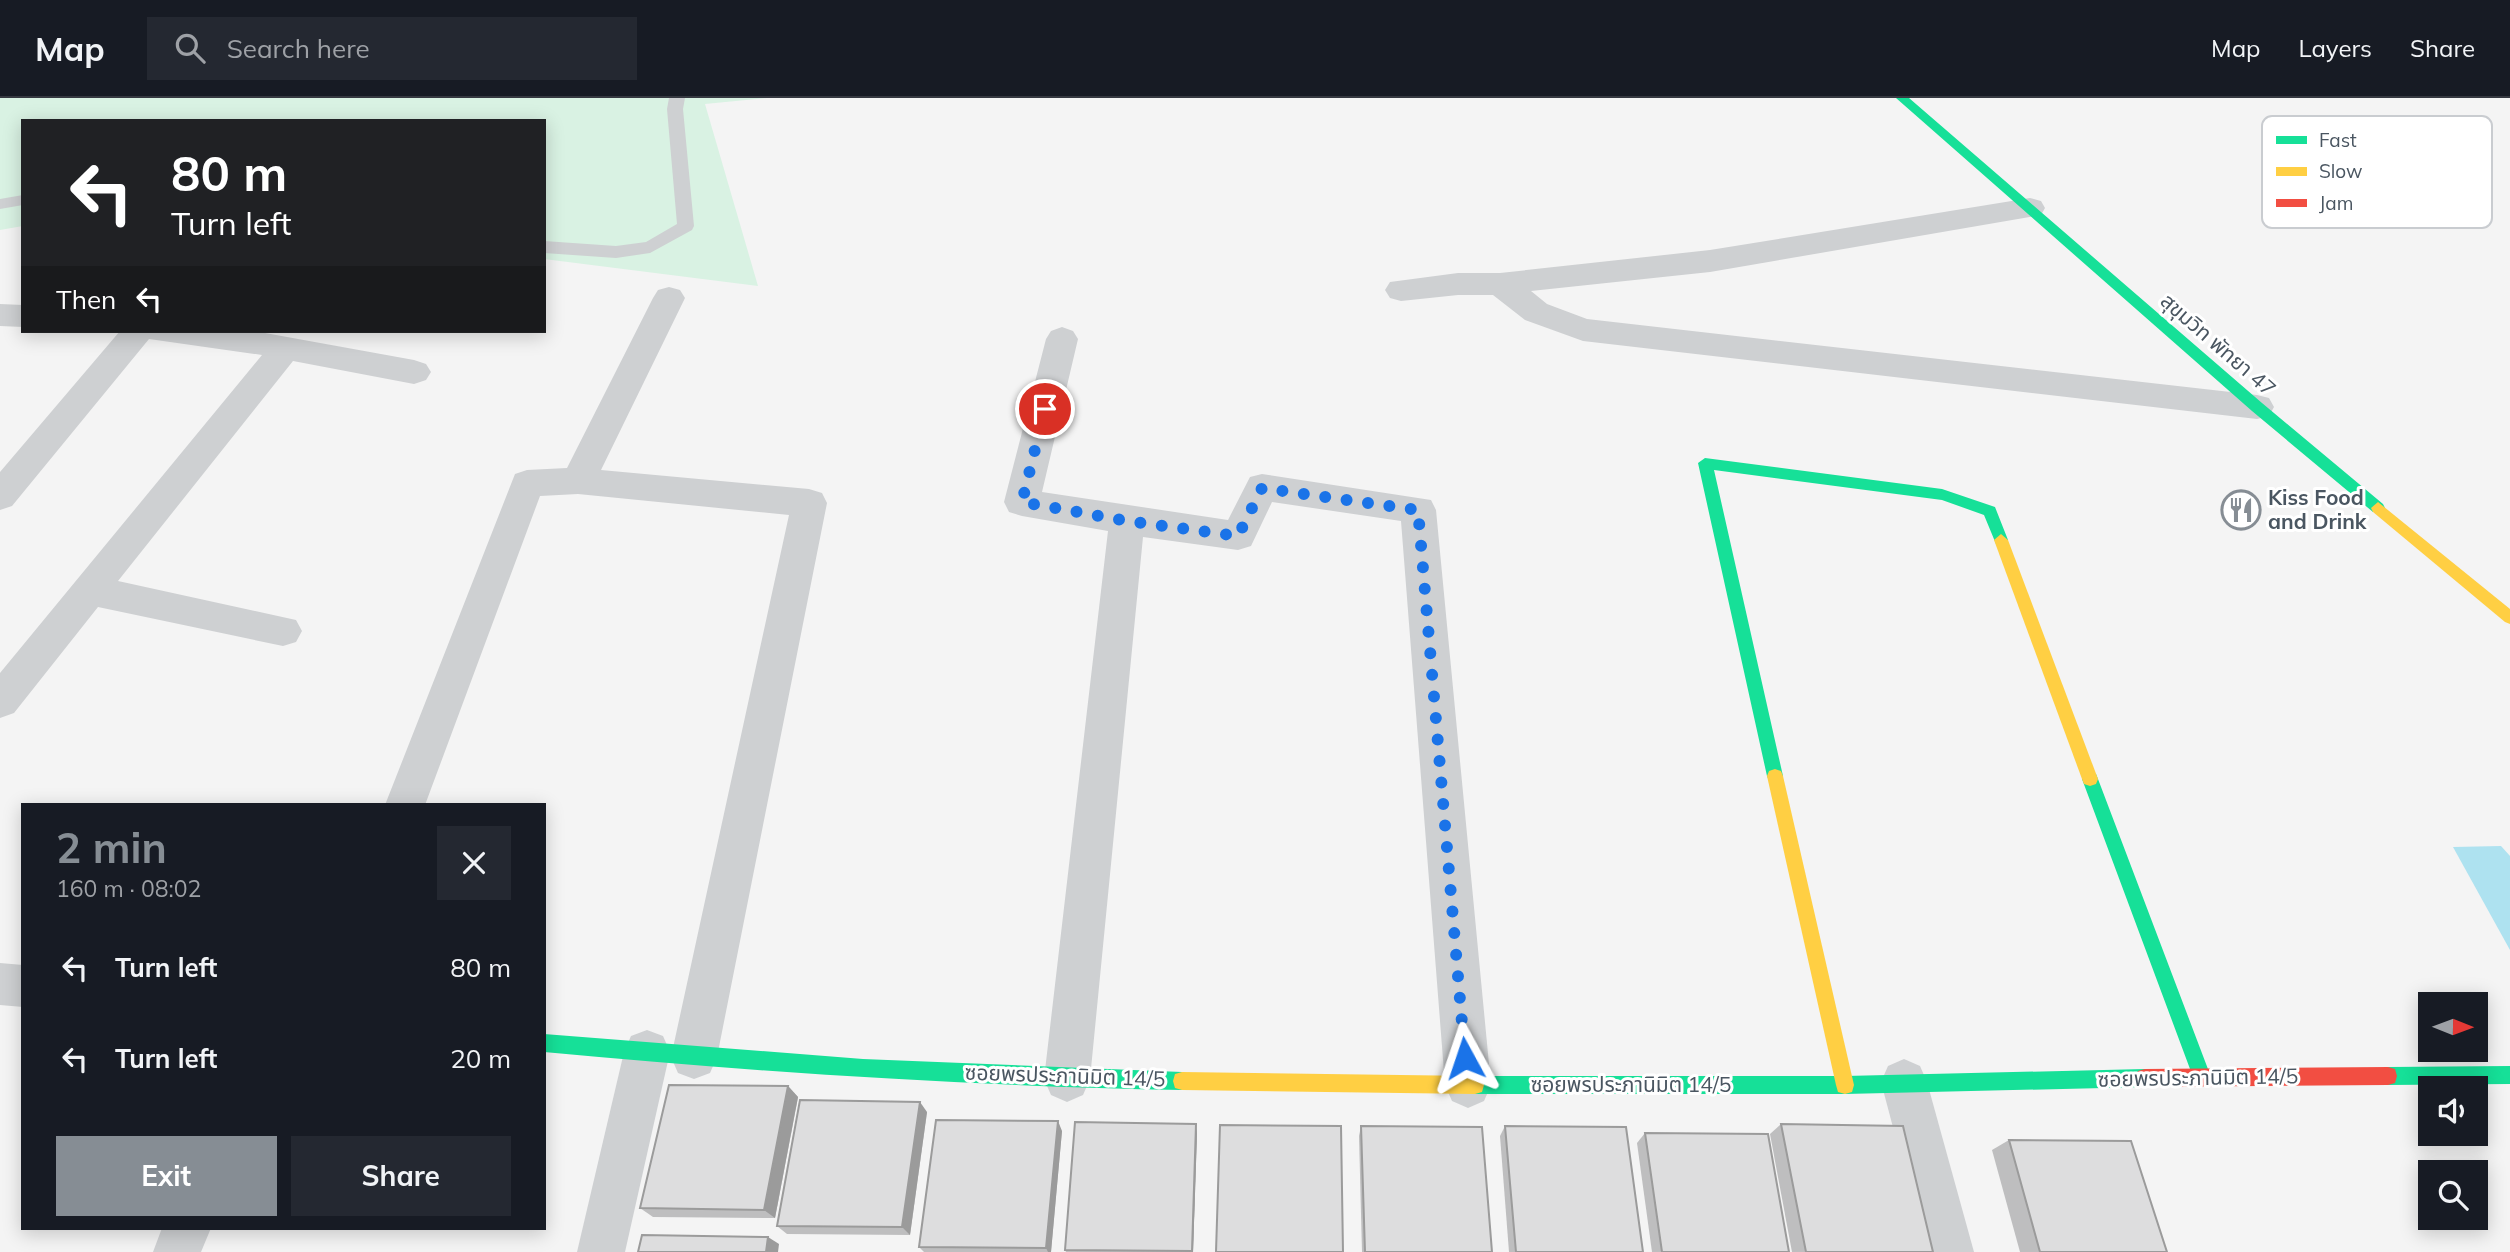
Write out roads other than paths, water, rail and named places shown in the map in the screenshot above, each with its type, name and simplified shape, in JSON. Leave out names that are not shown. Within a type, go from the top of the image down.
[{"type":"street","name":"สุขุมวิท พัทยา 47","points":[[1902,98],[2257,407],[2510,618]]},
{"type":"street","points":[[1401,290],[1458,284],[1500,284],[1710,261],[2030,208]]},
{"type":"street","points":[[1500,284],[1536,312],[1583,330],[2257,407]]},
{"type":"street","points":[[578,481],[669,298]]},
{"type":"street","points":[[0,314],[21,316]]},
{"type":"street","points":[[0,496],[136,333]]},
{"type":"street","points":[[180,333],[231,338],[414,372]]},
{"type":"street","points":[[1062,339],[1022,502],[1127,521],[1238,536],[1262,488],[1418,510],[1468,1085]]},
{"type":"street","points":[[0,701],[285,349]]},
{"type":"street","points":[[1844,1085],[1705,463],[1942,495],[1990,511],[2202,1077]]},
{"type":"street","points":[[405,803],[527,483],[578,481],[809,503],[694,1056]]},
{"type":"street","points":[[1067,1079],[1127,521]]},
{"type":"street","points":[[90,590],[283,631]]},
{"type":"street","points":[[0,984],[21,986]]},
{"type":"street","name":"ซอยพรประภานิมิต 14/5","points":[[546,1042],[694,1056],[1067,1079],[1468,1085],[1844,1085],[2202,1077],[2510,1075]]},
{"type":"street","points":[[601,1252],[647,1052]]},
{"type":"street","points":[[1904,1082],[1950,1252]]},
{"type":"street","points":[[177,1252],[186,1230]]},
{"type":"lane","points":[[546,247],[616,253],[650,247],[686,226],[675,109],[677,98]]},
{"type":"lane","points":[[0,204],[21,200]]},
{"type":"water","points":[[2501,846],[2510,856],[2510,950],[2453,847]]},
{"type":"place","name":"Kiss Food and Drink","points":[[2241,510]]}]
